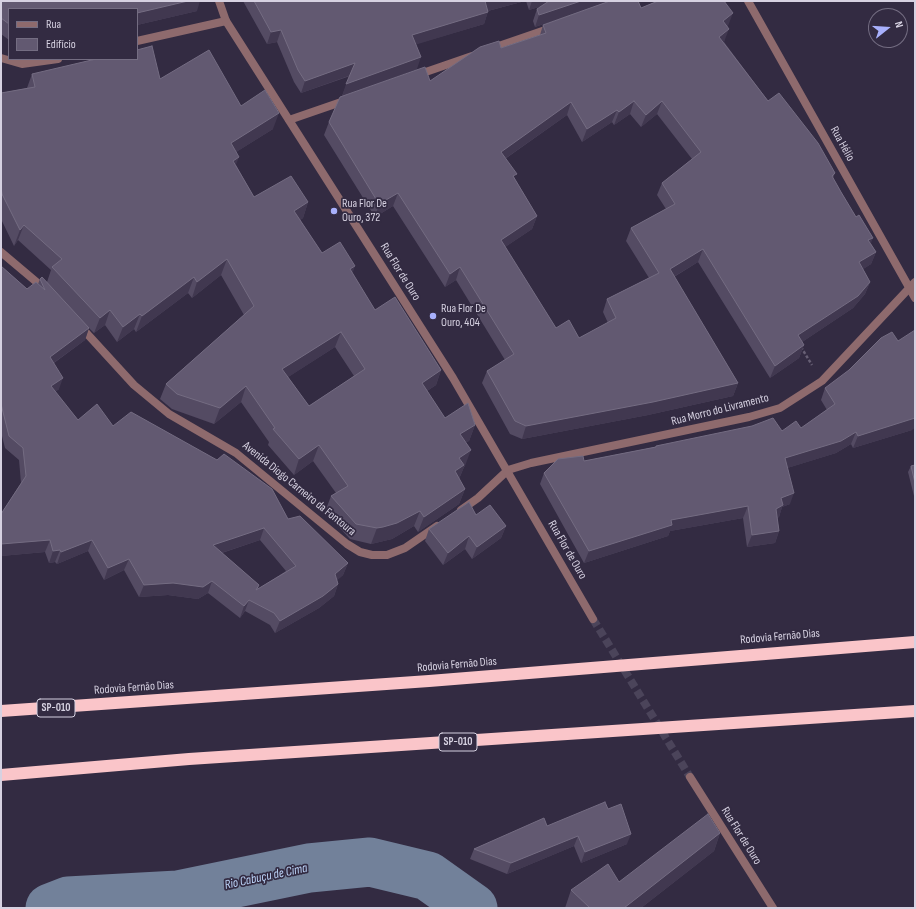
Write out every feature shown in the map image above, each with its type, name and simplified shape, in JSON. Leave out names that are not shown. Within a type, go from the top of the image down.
[{"type":"highway","name":"Rodovia Fernão Dias","points":[[1,711],[429,681],[813,648],[915,642]]},
{"type":"highway","name":"SP-010","points":[[1,775],[188,759],[915,711]]},
{"type":"street","name":"Rua Flor de Ouro","points":[[220,1],[226,22],[290,120],[448,371],[508,470],[593,619]]},
{"type":"street","name":"Rua Hélio","points":[[748,1],[915,298]]},
{"type":"street","points":[[138,41],[226,22]]},
{"type":"street","points":[[409,78],[559,25]]},
{"type":"street","points":[[8,60],[22,64],[51,60]]},
{"type":"street","points":[[290,120],[357,96]]},
{"type":"street","points":[[1,252],[41,284],[51,294]]},
{"type":"street","name":"Rua Morro do Livramento","points":[[508,470],[531,463],[749,417],[780,408],[822,381],[915,282]]},
{"type":"street","name":"Avenida Diogo Carneiro da Fontoura","points":[[76,321],[134,385],[169,414],[236,453],[354,548],[372,555],[387,555],[405,548],[442,523]]},
{"type":"street","points":[[454,515],[478,498],[508,470]]},
{"type":"street","name":"Rua Flor de Ouro","points":[[690,777],[773,908]]},
{"type":"path","points":[[798,341],[822,381]]},
{"type":"building","points":[[1,1],[188,1],[138,13],[138,8],[8,8],[8,23],[1,18]]},
{"type":"building","points":[[254,1],[485,1],[488,12],[412,35],[421,57],[346,84],[355,63],[305,81],[298,70],[281,30],[271,32]]},
{"type":"building","points":[[549,1],[581,1],[539,15],[537,9]]},
{"type":"building","points":[[610,1],[638,1],[641,8],[658,1],[724,1],[733,13],[723,21],[729,29],[719,37],[768,101],[779,93],[818,143],[835,173],[832,176],[841,192],[856,217],[859,215],[873,238],[868,240],[876,252],[859,262],[870,282],[858,296],[798,335],[804,345],[775,366],[703,249],[670,269],[738,383],[653,402],[526,426],[515,421],[487,371],[514,354],[460,267],[450,274],[398,193],[379,204],[329,122],[340,97],[425,67],[430,81],[480,47],[499,41],[501,48],[546,33],[543,25]],"holes":[[[634,101],[646,115],[662,101],[701,152],[662,183],[675,204],[631,228],[659,273],[607,299],[616,318],[579,338],[569,320],[556,328],[501,240],[537,216],[513,176],[517,174],[501,152],[571,102],[587,129],[617,110],[619,112]]]},
{"type":"building","points":[[152,46],[160,79],[209,50],[241,106],[265,90],[279,113],[231,143],[239,157],[233,161],[254,197],[291,176],[308,202],[294,211],[322,253],[340,242],[355,266],[350,269],[375,310],[395,297],[441,370],[422,383],[445,418],[468,403],[475,425],[460,434],[471,450],[459,458],[464,465],[455,471],[465,489],[424,517],[420,511],[397,523],[383,527],[377,528],[356,524],[331,496],[348,486],[319,445],[299,459],[273,429],[275,428],[246,386],[220,408],[177,394],[166,384],[254,306],[227,259],[197,282],[194,277],[142,316],[140,314],[123,327],[110,310],[100,318],[52,267],[62,259],[24,225],[20,230],[2,194],[1,93],[35,87],[32,74],[92,60],[138,60],[138,50]],"holes":[[[341,332],[365,369],[309,406],[282,369]]]},
{"type":"building","points":[[1,266],[27,289],[36,282],[45,290],[40,279],[42,277],[89,328],[50,357],[63,378],[51,386],[78,420],[97,404],[113,426],[131,412],[217,460],[224,454],[272,489],[288,519],[300,516],[348,563],[335,574],[338,584],[323,596],[280,621],[274,613],[249,600],[244,606],[212,581],[203,587],[173,583],[144,585],[129,559],[108,568],[92,540],[61,552],[60,550],[53,551],[50,540],[1,544],[1,514],[26,476],[23,448],[9,436],[1,404]],"holes":[[[264,528],[296,566],[256,590],[259,585],[213,545]]]},
{"type":"building","points":[[915,330],[915,418],[858,436],[856,432],[841,441],[785,458],[794,493],[781,498],[783,505],[776,509],[779,531],[752,535],[748,506],[671,520],[672,525],[589,551],[544,473],[558,459],[583,456],[584,461],[752,426],[773,418],[782,431],[796,421],[801,428],[835,404],[825,388],[849,370],[881,338],[892,332],[898,341]]},
{"type":"building","points":[[915,465],[915,483],[911,466]]},
{"type":"building","points":[[469,502],[476,515],[490,505],[506,526],[477,547],[469,536],[448,553],[429,529]]},
{"type":"building","points":[[605,802],[608,809],[621,804],[631,834],[585,852],[578,836],[511,863],[474,849],[544,818],[547,826]]},
{"type":"building","points":[[708,814],[720,833],[624,908],[590,908],[571,890],[608,864],[619,882]]},
{"type":"waterway","name":"Rio Cabuçu de Cima","points":[[50,908],[68,901],[178,895],[309,868],[370,862],[428,876],[473,908]]},
{"type":"tunnel","points":[[593,619],[690,777]]},
{"type":"place","name":"Rua Flor De Ouro, 372","points":[[334,211]]},
{"type":"place","name":"Rua Flor De Ouro, 404","points":[[433,316]]}]
